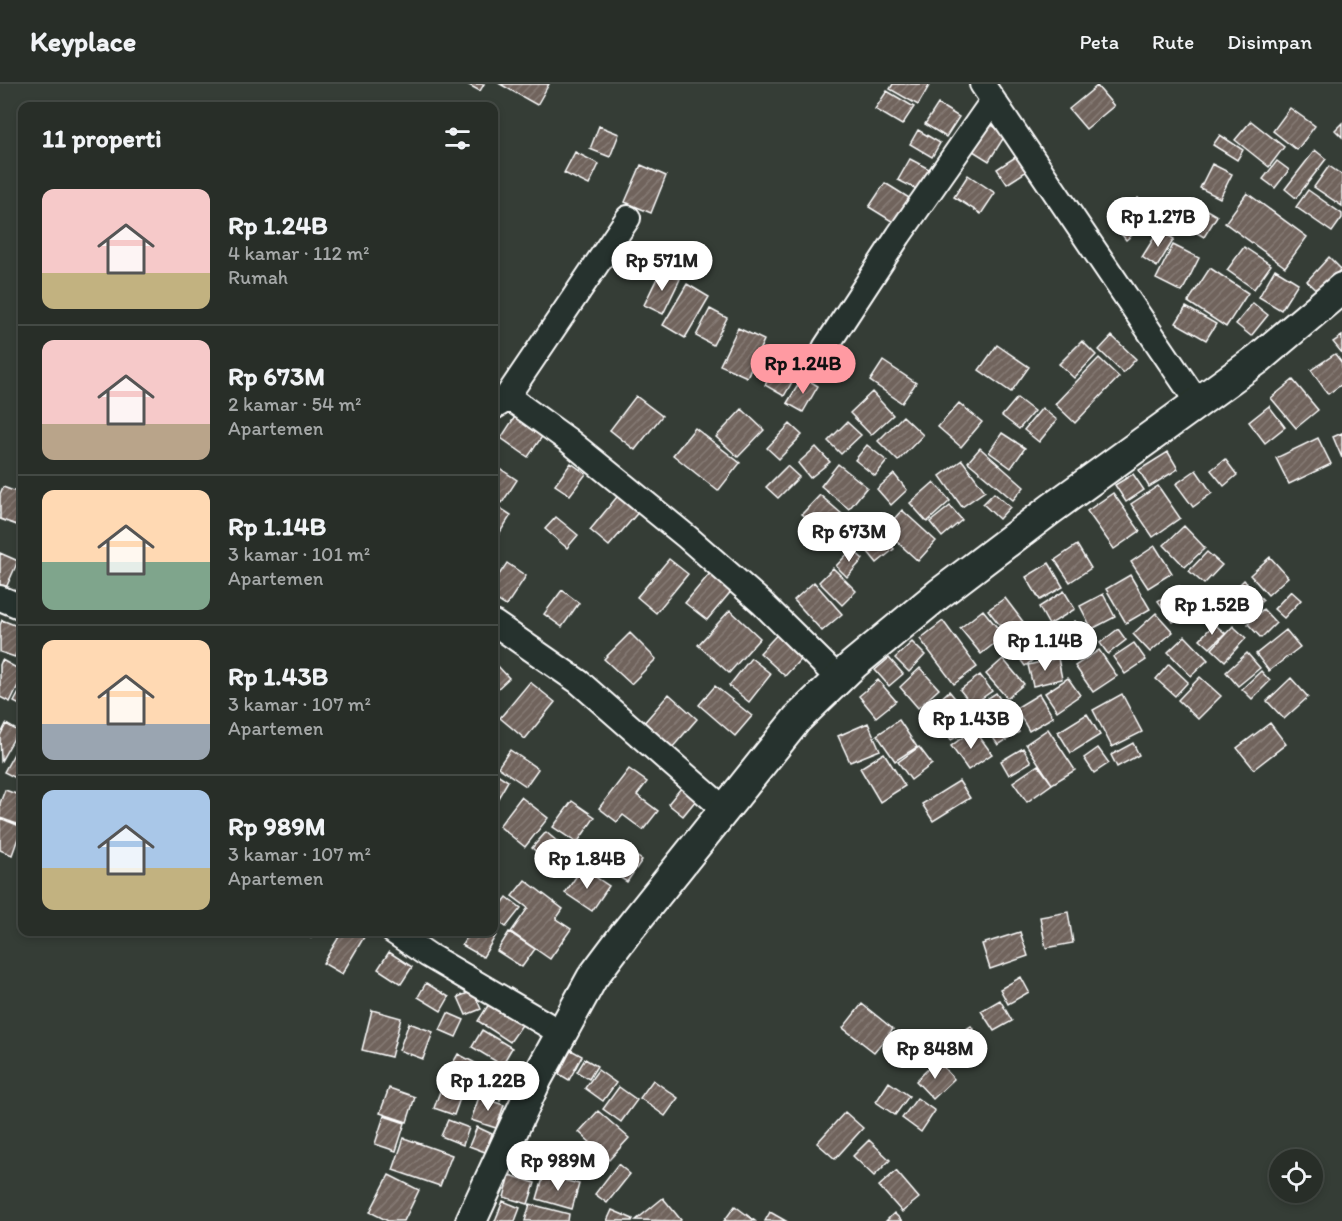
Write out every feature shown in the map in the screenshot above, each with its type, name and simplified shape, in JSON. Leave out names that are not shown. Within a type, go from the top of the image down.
[{"type":"street","points":[[825,348],[987,93],[1198,403]]},
{"type":"street","points":[[499,404],[628,218]]},
{"type":"street","points":[[471,1221],[511,1132],[592,978],[790,727],[838,678],[939,594],[1051,509],[1258,359],[1342,288]]},
{"type":"street","points":[[499,404],[510,400],[520,404],[687,537],[762,603],[838,678]]},
{"type":"street","points":[[0,598],[18,605]]},
{"type":"street","points":[[498,626],[579,682],[725,810]]},
{"type":"street","points":[[400,936],[561,1034]]},
{"type":"building","points":[[467,84],[484,84],[480,91]]},
{"type":"building","points":[[500,84],[549,84],[537,105]]},
{"type":"building","points":[[893,84],[930,84],[918,105],[890,89]]},
{"type":"building","points":[[1097,86],[1114,106],[1086,129],[1069,109]]},
{"type":"building","points":[[887,91],[914,107],[902,125],[875,109]]},
{"type":"building","points":[[938,104],[959,117],[946,137],[925,124]]},
{"type":"building","points":[[1290,108],[1315,126],[1297,150],[1273,131]]},
{"type":"building","points":[[1251,121],[1284,147],[1269,167],[1235,140]]},
{"type":"building","points":[[1342,123],[1342,137],[1335,130]]},
{"type":"building","points":[[990,124],[1006,134],[989,161],[973,151]]},
{"type":"building","points":[[599,126],[619,134],[610,157],[590,149]]},
{"type":"building","points":[[918,130],[940,143],[932,157],[910,144]]},
{"type":"building","points":[[1220,135],[1243,150],[1237,160],[1213,145]]},
{"type":"building","points":[[1315,150],[1326,159],[1296,198],[1285,189]]},
{"type":"building","points":[[575,152],[599,164],[589,185],[564,173]]},
{"type":"building","points":[[1020,154],[1030,169],[1007,184],[997,169]]},
{"type":"building","points":[[910,159],[933,171],[922,192],[898,180]]},
{"type":"building","points":[[1277,161],[1289,170],[1275,188],[1263,179]]},
{"type":"building","points":[[1212,164],[1232,174],[1220,198],[1200,188]]},
{"type":"building","points":[[641,165],[666,176],[651,213],[625,202]]},
{"type":"building","points":[[1329,166],[1342,175],[1342,206],[1314,187]]},
{"type":"building","points":[[968,175],[995,193],[981,214],[954,197]]},
{"type":"building","points":[[885,183],[914,201],[898,225],[869,207]]},
{"type":"building","points":[[1308,190],[1342,214],[1342,218],[1332,232],[1296,207]]},
{"type":"building","points":[[1247,193],[1307,237],[1285,267],[1225,223]]},
{"type":"building","points":[[1138,198],[1154,217],[1126,240],[1111,221]]},
{"type":"building","points":[[1195,203],[1217,216],[1204,237],[1183,225]]},
{"type":"building","points":[[1159,230],[1174,239],[1157,267],[1142,257]]},
{"type":"building","points":[[1173,245],[1199,258],[1182,292],[1156,279]]},
{"type":"building","points":[[1244,247],[1271,265],[1254,289],[1227,270]]},
{"type":"building","points":[[1329,257],[1341,269],[1319,292],[1307,281]]},
{"type":"building","points":[[1210,268],[1248,293],[1226,327],[1188,302]]},
{"type":"building","points":[[1275,269],[1298,283],[1281,310],[1259,297]]},
{"type":"building","points":[[661,270],[680,279],[663,314],[644,305]]},
{"type":"building","points":[[687,284],[709,297],[685,338],[663,325]]},
{"type":"building","points":[[1253,303],[1268,315],[1251,336],[1236,324]]},
{"type":"building","points":[[1186,307],[1216,324],[1206,340],[1176,323]]},
{"type":"building","points":[[710,309],[727,318],[713,345],[696,336]]},
{"type":"building","points":[[738,328],[764,340],[747,377],[720,365]]},
{"type":"building","points":[[1112,336],[1136,359],[1123,373],[1099,350]]},
{"type":"building","points":[[1342,336],[1342,353],[1333,342]]},
{"type":"building","points":[[1082,341],[1096,355],[1074,378],[1059,364]]},
{"type":"building","points":[[997,345],[1029,367],[1011,392],[979,370]]},
{"type":"building","points":[[786,350],[804,361],[784,396],[765,385]]},
{"type":"building","points":[[1335,354],[1342,363],[1342,384],[1328,394],[1311,370]]},
{"type":"building","points":[[1099,358],[1119,377],[1075,423],[1055,404]]},
{"type":"building","points":[[883,361],[916,383],[902,403],[870,381]]},
{"type":"building","points":[[803,377],[818,386],[803,412],[787,403]]},
{"type":"building","points":[[1293,380],[1318,410],[1296,428],[1271,398]]},
{"type":"building","points":[[872,392],[893,415],[871,435],[850,413]]},
{"type":"building","points":[[636,396],[662,416],[635,450],[610,430]]},
{"type":"building","points":[[1017,398],[1034,411],[1019,429],[1002,416]]},
{"type":"building","points":[[959,403],[982,422],[961,447],[938,427]]},
{"type":"building","points":[[1269,406],[1285,427],[1265,443],[1249,422]]},
{"type":"building","points":[[1042,408],[1057,420],[1039,442],[1024,430]]},
{"type":"building","points":[[520,409],[548,428],[528,457],[501,438]]},
{"type":"building","points":[[742,409],[764,430],[738,457],[716,437]]},
{"type":"building","points":[[903,416],[923,435],[898,461],[878,441]]},
{"type":"building","points":[[847,422],[861,435],[841,454],[828,441]]},
{"type":"building","points":[[790,424],[802,435],[779,459],[767,448]]},
{"type":"building","points":[[695,428],[740,463],[718,491],[673,455]]},
{"type":"building","points":[[1002,433],[1025,448],[1011,468],[989,452]]},
{"type":"building","points":[[1342,433],[1342,458],[1333,437]]},
{"type":"building","points":[[1318,438],[1331,464],[1289,484],[1276,458]]},
{"type":"building","points":[[867,445],[887,461],[875,476],[855,460]]},
{"type":"building","points":[[816,447],[830,462],[810,478],[798,463]]},
{"type":"building","points":[[980,448],[1024,487],[1013,500],[968,462]]},
{"type":"building","points":[[1168,452],[1178,469],[1149,487],[1139,470]]},
{"type":"building","points":[[1225,459],[1237,475],[1224,486],[1211,470]]},
{"type":"building","points":[[962,460],[985,491],[962,507],[940,476]]},
{"type":"building","points":[[571,463],[586,474],[570,495],[555,485]]},
{"type":"building","points":[[838,464],[867,487],[849,509],[821,486]]},
{"type":"building","points":[[787,466],[799,477],[778,498],[766,487]]},
{"type":"building","points":[[498,467],[517,480],[502,503],[498,500]]},
{"type":"building","points":[[1196,470],[1212,493],[1193,507],[1176,484]]},
{"type":"building","points":[[894,474],[907,490],[891,505],[877,489]]},
{"type":"building","points":[[1133,474],[1144,490],[1126,502],[1115,485]]},
{"type":"building","points":[[934,482],[950,501],[927,522],[910,503]]},
{"type":"building","points":[[1158,486],[1180,518],[1153,537],[1131,504]]},
{"type":"building","points":[[3,487],[18,493],[18,526],[0,519],[0,494]]},
{"type":"building","points":[[621,492],[641,509],[609,546],[590,530]]},
{"type":"building","points":[[994,493],[1010,507],[999,519],[983,504]]},
{"type":"building","points":[[1113,493],[1140,531],[1114,549],[1087,511]]},
{"type":"building","points":[[820,495],[842,514],[824,533],[802,514]]},
{"type":"building","points":[[950,506],[962,520],[942,537],[930,522]]},
{"type":"building","points":[[498,507],[511,515],[498,535]]},
{"type":"building","points":[[902,510],[936,541],[918,561],[884,530]]},
{"type":"building","points":[[556,517],[578,535],[567,548],[545,529]]},
{"type":"building","points":[[1184,526],[1205,548],[1185,567],[1164,545]]},
{"type":"building","points":[[876,528],[894,549],[877,563],[860,542]]},
{"type":"building","points":[[1077,545],[1091,568],[1070,582],[1055,560]]},
{"type":"building","points":[[1155,546],[1172,573],[1148,588],[1131,562]]},
{"type":"building","points":[[852,549],[863,559],[847,577],[836,566]]},
{"type":"building","points":[[1207,552],[1222,565],[1204,584],[1189,571]]},
{"type":"building","points":[[0,553],[18,561],[5,590],[0,588]]},
{"type":"building","points":[[1270,557],[1288,577],[1268,595],[1250,575]]},
{"type":"building","points":[[669,559],[688,574],[656,613],[637,597]]},
{"type":"building","points":[[507,563],[526,576],[506,606],[498,601],[498,576]]},
{"type":"building","points":[[1049,563],[1063,587],[1040,600],[1026,577]]},
{"type":"building","points":[[833,568],[856,591],[842,605],[819,582]]},
{"type":"building","points":[[711,572],[733,589],[707,620],[685,603]]},
{"type":"building","points":[[1130,575],[1150,609],[1126,623],[1106,589]]},
{"type":"building","points":[[1244,580],[1263,600],[1243,619],[1224,600]]},
{"type":"building","points":[[814,582],[842,614],[822,631],[794,600]]},
{"type":"building","points":[[1179,586],[1194,608],[1173,622],[1158,601]]},
{"type":"building","points":[[562,590],[579,603],[562,627],[544,614]]},
{"type":"building","points":[[1064,591],[1075,609],[1049,625],[1039,607]]},
{"type":"building","points":[[1291,591],[1301,600],[1284,618],[1274,609]]},
{"type":"building","points":[[1103,594],[1115,617],[1092,629],[1080,606]]},
{"type":"building","points":[[1005,598],[1024,623],[1008,636],[988,610]]},
{"type":"building","points":[[1263,609],[1276,623],[1261,638],[1248,624]]},
{"type":"building","points":[[730,610],[760,638],[729,673],[698,645]]},
{"type":"building","points":[[983,610],[1004,636],[981,654],[960,628]]},
{"type":"building","points":[[1156,613],[1173,632],[1150,652],[1133,634]]},
{"type":"building","points":[[2,620],[18,626],[18,649],[15,657],[0,652]]},
{"type":"building","points":[[943,621],[977,667],[954,684],[920,639]]},
{"type":"building","points":[[1075,621],[1092,644],[1070,660],[1054,636]]},
{"type":"building","points":[[1214,624],[1225,633],[1210,648],[1200,639]]},
{"type":"building","points":[[1233,626],[1246,638],[1225,661],[1212,649]]},
{"type":"building","points":[[783,628],[808,651],[785,676],[760,653]]},
{"type":"building","points":[[1031,628],[1047,649],[1025,666],[1009,644]]},
{"type":"building","points":[[1118,629],[1126,640],[1108,654],[1100,643]]},
{"type":"building","points":[[1286,630],[1300,647],[1269,671],[1256,654]]},
{"type":"building","points":[[630,633],[656,659],[631,684],[604,659]]},
{"type":"building","points":[[1185,636],[1208,660],[1191,676],[1168,652]]},
{"type":"building","points":[[912,642],[925,655],[909,672],[895,658]]},
{"type":"building","points":[[1134,643],[1146,660],[1125,674],[1113,657]]},
{"type":"building","points":[[1099,650],[1117,676],[1093,692],[1075,666]]},
{"type":"building","points":[[1247,653],[1260,668],[1238,686],[1226,672]]},
{"type":"building","points":[[751,658],[771,674],[749,702],[729,686]]},
{"type":"building","points":[[889,658],[903,674],[889,686],[875,670]]},
{"type":"building","points":[[1058,658],[1062,679],[1033,686],[1028,665]]},
{"type":"building","points":[[1003,659],[1024,684],[1007,698],[986,674]]},
{"type":"building","points":[[2,660],[18,669],[18,685],[10,702],[0,697]]},
{"type":"building","points":[[1169,664],[1188,682],[1175,696],[1156,679]]},
{"type":"building","points":[[498,666],[509,678],[498,688]]},
{"type":"building","points":[[920,668],[939,689],[918,708],[900,687]]},
{"type":"building","points":[[1261,671],[1270,681],[1252,699],[1242,689]]},
{"type":"building","points":[[980,675],[992,691],[972,705],[960,690]]},
{"type":"building","points":[[1200,677],[1221,696],[1198,719],[1178,700]]},
{"type":"building","points":[[1068,678],[1080,695],[1057,711],[1045,693]]},
{"type":"building","points":[[1291,678],[1308,697],[1284,719],[1267,701]]},
{"type":"building","points":[[878,680],[896,701],[876,717],[859,696]]},
{"type":"building","points":[[530,682],[555,702],[525,739],[500,718]]},
{"type":"building","points":[[715,686],[752,716],[735,736],[699,705]]},
{"type":"building","points":[[949,691],[964,709],[944,726],[929,709]]},
{"type":"building","points":[[996,693],[1002,702],[979,717],[973,708]]},
{"type":"building","points":[[669,694],[697,719],[671,749],[643,724]]},
{"type":"building","points":[[1039,694],[1053,717],[1029,731],[1016,708]]},
{"type":"building","points":[[1122,694],[1142,732],[1112,747],[1093,710]]},
{"type":"building","points":[[1003,707],[1019,732],[998,745],[982,721]]},
{"type":"building","points":[[1087,714],[1100,735],[1071,753],[1058,732]]},
{"type":"building","points":[[966,717],[973,728],[951,740],[945,729]]},
{"type":"building","points":[[899,720],[917,747],[895,761],[877,735]]},
{"type":"building","points":[[868,723],[880,750],[850,762],[838,736]]},
{"type":"building","points":[[1270,723],[1286,744],[1254,769],[1237,748]]},
{"type":"building","points":[[6,724],[18,731],[1,761],[0,736]]},
{"type":"building","points":[[974,729],[992,754],[968,770],[951,746]]},
{"type":"building","points":[[1048,729],[1075,770],[1052,784],[1026,744]]},
{"type":"building","points":[[1133,743],[1139,755],[1117,767],[1111,755]]},
{"type":"building","points":[[18,746],[18,779],[4,772]]},
{"type":"building","points":[[919,747],[932,764],[911,780],[898,762]]},
{"type":"building","points":[[1023,748],[1031,762],[1009,775],[1001,761]]},
{"type":"building","points":[[1098,748],[1109,763],[1094,773],[1084,758]]},
{"type":"building","points":[[510,750],[538,769],[526,786],[498,767]]},
{"type":"building","points":[[884,753],[905,786],[880,802],[860,768]]},
{"type":"building","points":[[1038,765],[1052,784],[1027,802],[1013,782]]},
{"type":"building","points":[[629,769],[647,782],[637,795],[658,811],[643,830],[623,815],[617,822],[599,808]]},
{"type":"building","points":[[498,775],[508,781],[498,798]]},
{"type":"building","points":[[959,781],[970,798],[933,821],[922,804]]},
{"type":"building","points":[[681,788],[696,800],[683,816],[668,804]]},
{"type":"building","points":[[5,790],[18,795],[18,824],[0,818],[0,803]]},
{"type":"building","points":[[521,797],[548,818],[525,847],[499,826]]},
{"type":"building","points":[[572,801],[595,817],[577,843],[553,827]]},
{"type":"building","points":[[0,818],[18,825],[18,838],[12,855],[0,850]]},
{"type":"building","points":[[546,832],[564,847],[550,863],[532,848]]},
{"type":"building","points":[[618,844],[642,860],[627,882],[603,867]]},
{"type":"building","points":[[582,868],[609,886],[592,911],[565,893]]},
{"type":"building","points":[[525,880],[563,909],[556,919],[571,929],[550,959],[511,932],[528,908],[512,896]]},
{"type":"building","points":[[507,897],[521,908],[506,927],[498,921],[498,909]]},
{"type":"building","points":[[1068,912],[1073,943],[1046,948],[1040,917]]},
{"type":"building","points":[[509,932],[535,949],[522,967],[497,951]]},
{"type":"building","points":[[1020,932],[1028,956],[990,969],[982,944]]},
{"type":"building","points":[[340,936],[364,937],[342,974],[323,963]]},
{"type":"building","points":[[468,936],[495,936],[483,957],[462,945]]},
{"type":"building","points":[[389,952],[412,967],[401,984],[378,969]]},
{"type":"building","points":[[1021,977],[1029,992],[1008,1004],[1000,989]]},
{"type":"building","points":[[426,983],[449,997],[441,1011],[418,997]]},
{"type":"building","points":[[473,991],[481,1009],[466,1015],[458,997]]},
{"type":"building","points":[[1000,1000],[1012,1021],[994,1031],[981,1011]]},
{"type":"building","points":[[489,1004],[522,1025],[510,1042],[478,1021]]},
{"type":"building","points":[[862,1004],[893,1029],[874,1052],[843,1028]]},
{"type":"building","points":[[372,1010],[401,1018],[391,1057],[362,1050]]},
{"type":"building","points":[[448,1013],[464,1020],[456,1037],[440,1030]]},
{"type":"building","points":[[409,1023],[433,1032],[423,1059],[399,1050]]},
{"type":"building","points":[[971,1026],[984,1046],[967,1057],[954,1037]]},
{"type":"building","points":[[482,1030],[512,1048],[502,1065],[472,1047]]},
{"type":"building","points":[[571,1050],[582,1056],[569,1080],[559,1074]]},
{"type":"building","points":[[458,1054],[483,1067],[470,1090],[445,1077]]},
{"type":"building","points":[[585,1059],[597,1066],[589,1079],[577,1072]]},
{"type":"building","points":[[937,1060],[954,1079],[933,1099],[916,1081]]},
{"type":"building","points":[[493,1068],[513,1078],[500,1100],[481,1091]]},
{"type":"building","points":[[598,1070],[616,1083],[603,1101],[585,1088]]},
{"type":"building","points":[[653,1080],[678,1098],[665,1116],[640,1098]]},
{"type":"building","points":[[889,1082],[909,1096],[895,1115],[876,1102]]},
{"type":"building","points":[[442,1086],[462,1093],[454,1115],[434,1108]]},
{"type":"building","points":[[619,1087],[637,1100],[621,1122],[603,1109]]},
{"type":"building","points":[[389,1088],[415,1097],[407,1122],[380,1113]]},
{"type":"building","points":[[479,1097],[504,1105],[496,1128],[471,1120]]},
{"type":"building","points":[[917,1098],[935,1111],[921,1132],[902,1118]]},
{"type":"building","points":[[598,1111],[629,1138],[609,1160],[579,1132]]},
{"type":"building","points":[[845,1112],[863,1128],[835,1159],[817,1143]]},
{"type":"building","points":[[384,1116],[405,1123],[396,1151],[375,1144]]},
{"type":"building","points":[[448,1120],[469,1128],[463,1145],[441,1136]]},
{"type":"building","points":[[477,1127],[492,1134],[485,1152],[469,1146]]},
{"type":"building","points":[[404,1138],[452,1155],[440,1186],[393,1170]]},
{"type":"building","points":[[869,1140],[890,1160],[874,1176],[853,1156]]},
{"type":"building","points":[[618,1164],[630,1174],[607,1203],[595,1194]]},
{"type":"building","points":[[896,1171],[919,1198],[902,1212],[879,1186]]},
{"type":"building","points":[[389,1175],[419,1190],[404,1221],[388,1221],[370,1212]]},
{"type":"building","points":[[510,1175],[535,1183],[528,1204],[504,1197]]},
{"type":"building","points":[[544,1175],[579,1184],[572,1209],[537,1199]]},
{"type":"building","points":[[663,1198],[680,1221],[636,1220]]},
{"type":"building","points":[[503,1201],[520,1208],[515,1221],[495,1221]]},
{"type":"building","points":[[530,1204],[569,1214],[568,1221],[525,1221]]},
{"type":"building","points":[[735,1206],[755,1221],[724,1221]]},
{"type":"building","points":[[612,1210],[633,1219],[632,1221],[607,1221]]},
{"type":"building","points":[[770,1212],[786,1221],[765,1221]]},
{"type":"building","points":[[894,1213],[902,1221],[886,1221]]}]
